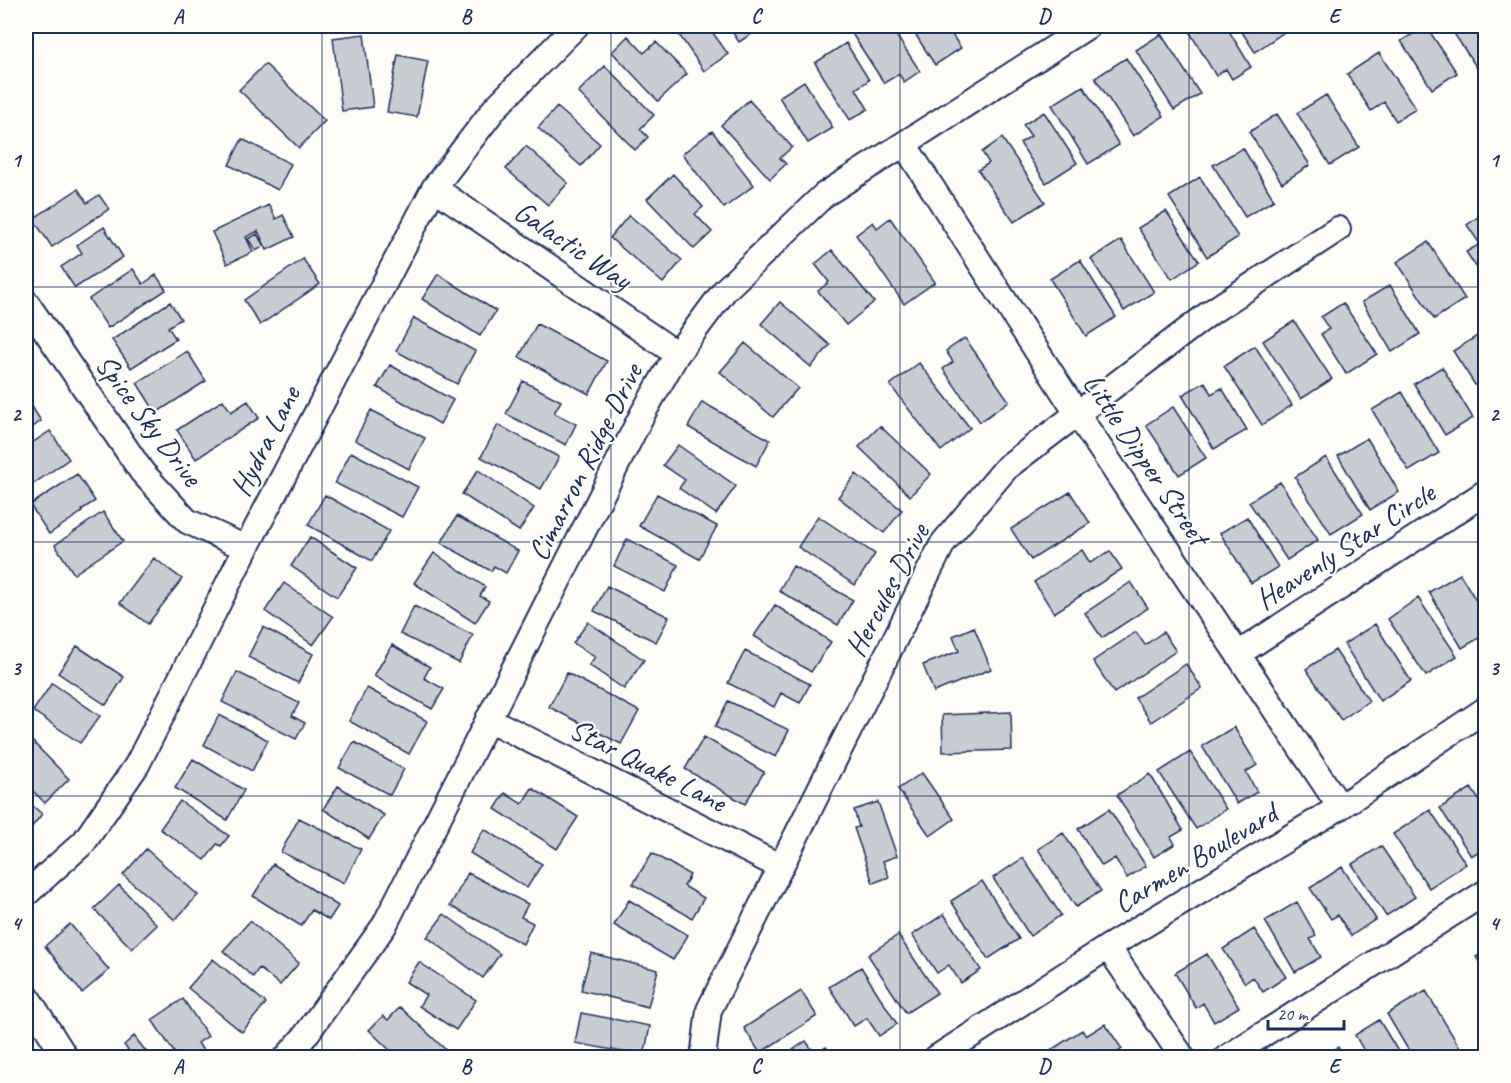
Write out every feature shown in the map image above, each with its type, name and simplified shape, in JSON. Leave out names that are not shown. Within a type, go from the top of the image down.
[{"type":"street","name":"Hydra Lane","points":[[26,894],[84,842],[137,765],[246,548],[434,188],[495,108],[576,26]]},
{"type":"street","name":"Cimarron Ridge Drive","points":[[286,1058],[305,1036],[384,926],[643,413],[677,354],[725,290],[825,195],[1088,26]]},
{"type":"street","name":"Little Dipper Street","points":[[903,144],[1078,415],[1340,807]]},
{"type":"street","name":"Galactic Way","points":[[434,188],[677,354]]},
{"type":"street","name":"Hercules Drive","points":[[703,1058],[709,1010],[779,866],[943,543],[1007,467],[1211,312],[1338,230]]},
{"type":"street","name":"Spice Sky Drive","points":[[26,302],[142,472],[187,521],[246,548]]},
{"type":"street","name":"Heavenly Star Circle","points":[[1238,654],[1485,492]]},
{"type":"street","name":"Carmen Boulevard","points":[[936,1058],[1108,948],[1340,807],[1485,709]]},
{"type":"street","name":"Star Quake Lane","points":[[488,719],[779,866]]},
{"type":"street","points":[[1226,1058],[1485,892]]},
{"type":"street","points":[[1108,948],[1183,1058]]},
{"type":"street","points":[[26,995],[66,1058]]},
{"type":"building","points":[[673,26],[708,26],[728,54],[704,71]]},
{"type":"building","points":[[728,26],[764,26],[739,42]]},
{"type":"building","points":[[847,26],[890,26],[920,71],[904,82],[899,74],[884,83]]},
{"type":"building","points":[[910,26],[946,26],[961,48],[935,65]]},
{"type":"building","points":[[1186,26],[1226,26],[1251,67],[1232,79],[1226,69],[1216,76]]},
{"type":"building","points":[[1238,26],[1280,26],[1284,32],[1255,52]]},
{"type":"building","points":[[1426,26],[1457,73],[1432,89],[1401,41]]},
{"type":"building","points":[[1449,26],[1485,26],[1486,67],[1479,71]]},
{"type":"building","points":[[364,34],[373,107],[342,111],[333,38]]},
{"type":"building","points":[[1161,34],[1200,94],[1174,110],[1136,50]]},
{"type":"building","points":[[628,36],[644,53],[656,42],[687,74],[658,101],[612,52]]},
{"type":"building","points":[[846,43],[869,80],[856,89],[868,109],[850,120],[815,63]]},
{"type":"building","points":[[1379,53],[1416,109],[1396,121],[1384,102],[1371,111],[1347,74]]},
{"type":"building","points":[[398,55],[428,61],[417,117],[387,112]]},
{"type":"building","points":[[1126,58],[1164,116],[1133,136],[1095,78]]},
{"type":"building","points":[[265,64],[325,121],[299,148],[239,90]]},
{"type":"building","points":[[605,66],[654,115],[640,129],[648,137],[635,150],[578,92]]},
{"type":"building","points":[[804,81],[833,128],[808,143],[779,97]]},
{"type":"building","points":[[1083,86],[1119,145],[1088,164],[1052,105]]},
{"type":"building","points":[[1326,95],[1359,147],[1330,165],[1297,113]]},
{"type":"building","points":[[749,100],[792,147],[780,158],[786,164],[770,179],[721,125]]},
{"type":"building","points":[[557,107],[600,144],[581,166],[538,128]]},
{"type":"building","points":[[1044,112],[1077,163],[1046,183],[1020,143],[1031,136],[1023,125]]},
{"type":"building","points":[[1277,114],[1310,165],[1282,183],[1249,132]]},
{"type":"building","points":[[712,131],[754,185],[724,208],[682,154]]},
{"type":"building","points":[[1002,138],[1045,202],[1014,222],[978,170],[989,163],[982,152]]},
{"type":"building","points":[[242,139],[291,164],[278,190],[229,165]]},
{"type":"building","points":[[526,146],[568,183],[548,205],[506,169]]},
{"type":"building","points":[[1243,148],[1274,200],[1245,217],[1213,165]]},
{"type":"building","points":[[673,174],[703,207],[695,214],[712,232],[694,249],[647,199]]},
{"type":"building","points":[[1200,177],[1238,237],[1207,257],[1169,197]]},
{"type":"building","points":[[78,189],[87,203],[99,195],[109,209],[52,247],[33,219]]},
{"type":"building","points":[[269,205],[276,219],[283,215],[294,237],[267,250],[258,231],[246,237],[253,252],[227,264],[212,232]]},
{"type":"building","points":[[1166,211],[1199,261],[1172,279],[1138,228]]},
{"type":"building","points":[[1485,212],[1486,281],[1466,252],[1480,244],[1467,225]]},
{"type":"building","points":[[629,215],[682,260],[663,283],[610,238]]},
{"type":"building","points":[[890,218],[935,282],[904,304],[856,235],[873,222],[877,228]]},
{"type":"building","points":[[104,227],[123,257],[75,288],[61,267],[82,253],[77,245]]},
{"type":"building","points":[[257,234],[264,246],[256,251],[248,239]]},
{"type":"building","points":[[1121,240],[1154,292],[1124,311],[1091,259]]},
{"type":"building","points":[[1428,242],[1465,299],[1434,319],[1397,262]]},
{"type":"building","points":[[832,250],[874,302],[846,325],[818,291],[829,282],[815,264]]},
{"type":"building","points":[[303,259],[320,284],[260,325],[244,300]]},
{"type":"building","points":[[1080,260],[1116,317],[1086,336],[1050,279]]},
{"type":"building","points":[[133,269],[143,284],[156,275],[166,290],[108,328],[89,299]]},
{"type":"building","points":[[438,274],[496,311],[480,336],[422,299]]},
{"type":"building","points":[[1390,285],[1420,334],[1392,352],[1362,302]]},
{"type":"building","points":[[170,302],[181,319],[168,327],[176,339],[131,368],[112,340]]},
{"type":"building","points":[[780,302],[830,345],[811,367],[761,324]]},
{"type":"building","points":[[1343,303],[1377,354],[1346,374],[1321,334],[1329,329],[1321,317]]},
{"type":"building","points":[[414,318],[475,351],[457,384],[396,351]]},
{"type":"building","points":[[1294,321],[1332,379],[1301,399],[1263,341]]},
{"type":"building","points":[[537,324],[607,361],[589,394],[519,357]]},
{"type":"building","points":[[1482,333],[1486,339],[1486,402],[1453,351]]},
{"type":"building","points":[[965,338],[1009,401],[980,422],[943,369],[953,362],[946,351]]},
{"type":"building","points":[[745,343],[798,388],[773,417],[720,372]]},
{"type":"building","points":[[1255,346],[1292,405],[1262,425],[1224,366]]},
{"type":"building","points":[[187,351],[206,381],[156,413],[137,383]]},
{"type":"building","points":[[919,363],[970,428],[941,451],[890,385]]},
{"type":"building","points":[[390,365],[453,400],[440,424],[377,387]]},
{"type":"building","points":[[1442,367],[1473,418],[1445,435],[1414,384]]},
{"type":"building","points":[[523,381],[561,401],[554,413],[576,424],[566,445],[506,414]]},
{"type":"building","points":[[1205,382],[1211,394],[1222,388],[1247,430],[1214,449],[1182,395]]},
{"type":"building","points":[[1402,392],[1439,453],[1409,471],[1372,410]]},
{"type":"building","points":[[26,397],[41,421],[26,432]]},
{"type":"building","points":[[223,400],[231,412],[248,401],[259,418],[196,459],[177,430]]},
{"type":"building","points":[[702,402],[770,440],[756,466],[688,427]]},
{"type":"building","points":[[1173,407],[1206,458],[1179,475],[1146,425]]},
{"type":"building","points":[[371,410],[425,438],[409,469],[355,440]]},
{"type":"building","points":[[498,425],[559,457],[541,489],[481,457]]},
{"type":"building","points":[[880,426],[931,474],[910,496],[859,447]]},
{"type":"building","points":[[50,431],[69,459],[26,489],[26,447]]},
{"type":"building","points":[[1367,438],[1399,492],[1370,510],[1338,456]]},
{"type":"building","points":[[678,445],[736,486],[716,514],[679,488],[685,480],[663,465]]},
{"type":"building","points":[[351,452],[418,487],[402,517],[335,483]]},
{"type":"building","points":[[1326,457],[1363,514],[1331,534],[1295,477]]},
{"type":"building","points":[[478,470],[534,508],[519,531],[462,494]]},
{"type":"building","points":[[77,474],[95,501],[49,534],[30,505]]},
{"type":"building","points":[[856,474],[902,510],[884,533],[838,497]]},
{"type":"building","points":[[1280,482],[1318,540],[1287,560],[1249,502]]},
{"type":"building","points":[[1070,492],[1090,523],[1031,560],[1011,529]]},
{"type":"building","points":[[657,494],[717,526],[699,559],[639,526]]},
{"type":"building","points":[[325,495],[389,531],[372,561],[308,525]]},
{"type":"building","points":[[103,512],[123,541],[74,574],[55,545]]},
{"type":"building","points":[[457,516],[518,551],[506,573],[494,566],[491,571],[441,543]]},
{"type":"building","points":[[818,516],[875,554],[855,585],[798,547]]},
{"type":"building","points":[[1247,517],[1278,567],[1251,583],[1220,533]]},
{"type":"building","points":[[310,537],[357,568],[337,597],[291,566]]},
{"type":"building","points":[[627,539],[678,565],[665,592],[614,566]]},
{"type":"building","points":[[1082,550],[1090,563],[1110,551],[1122,569],[1054,613],[1034,582]]},
{"type":"building","points":[[434,553],[485,587],[480,596],[489,601],[475,623],[414,583]]},
{"type":"building","points":[[154,558],[182,579],[148,624],[120,603]]},
{"type":"building","points":[[793,566],[853,600],[838,625],[779,591]]},
{"type":"building","points":[[1486,571],[1486,589],[1477,576]]},
{"type":"building","points":[[1460,574],[1486,617],[1486,634],[1462,648],[1429,592]]},
{"type":"building","points":[[1131,582],[1148,608],[1102,638],[1085,613]]},
{"type":"building","points":[[284,583],[333,617],[313,645],[265,611]]},
{"type":"building","points":[[607,586],[669,617],[656,642],[594,611]]},
{"type":"building","points":[[1418,598],[1457,656],[1426,676],[1388,619]]},
{"type":"building","points":[[775,605],[831,642],[811,672],[754,636]]},
{"type":"building","points":[[414,606],[473,635],[459,663],[400,634]]},
{"type":"building","points":[[588,622],[644,660],[624,689],[589,665],[595,657],[573,643]]},
{"type":"building","points":[[1375,624],[1411,681],[1380,701],[1344,644]]},
{"type":"building","points":[[263,627],[313,654],[298,683],[248,657]]},
{"type":"building","points":[[974,627],[991,669],[934,692],[923,665],[959,651],[953,636]]},
{"type":"building","points":[[1136,632],[1145,645],[1163,632],[1176,651],[1114,693],[1093,661]]},
{"type":"building","points":[[392,645],[430,667],[424,678],[444,689],[432,709],[374,676]]},
{"type":"building","points":[[77,646],[124,677],[106,705],[58,673]]},
{"type":"building","points":[[1335,650],[1369,701],[1341,720],[1306,669]]},
{"type":"building","points":[[745,651],[810,684],[800,703],[781,693],[774,707],[728,683]]},
{"type":"building","points":[[1186,664],[1202,688],[1151,722],[1135,698]]},
{"type":"building","points":[[237,672],[299,703],[292,716],[305,723],[296,739],[222,702]]},
{"type":"building","points":[[567,673],[639,711],[621,744],[549,707]]},
{"type":"building","points":[[52,683],[100,716],[80,743],[33,711]]},
{"type":"building","points":[[367,688],[427,721],[409,754],[349,721]]},
{"type":"building","points":[[728,701],[789,730],[776,757],[715,727]]},
{"type":"building","points":[[1011,712],[1012,750],[943,752],[942,715]]},
{"type":"building","points":[[219,715],[268,740],[252,771],[204,745]]},
{"type":"building","points":[[1234,727],[1257,765],[1246,772],[1257,792],[1237,804],[1202,746]]},
{"type":"building","points":[[704,737],[764,772],[745,804],[685,769]]},
{"type":"building","points":[[30,739],[69,779],[45,803],[26,784],[26,743]]},
{"type":"building","points":[[354,742],[404,769],[390,795],[339,768]]},
{"type":"building","points":[[1190,752],[1226,809],[1196,829],[1159,772]]},
{"type":"building","points":[[193,759],[244,790],[227,820],[175,788]]},
{"type":"building","points":[[922,773],[954,819],[930,836],[898,789]]},
{"type":"building","points":[[1150,774],[1183,830],[1171,837],[1175,844],[1154,857],[1117,795]]},
{"type":"building","points":[[338,786],[384,815],[369,839],[323,809]]},
{"type":"building","points":[[532,788],[578,817],[557,849],[495,809],[505,793],[522,804]]},
{"type":"building","points":[[1471,788],[1486,810],[1486,847],[1471,856],[1440,808]]},
{"type":"building","points":[[26,800],[42,814],[26,834]]},
{"type":"building","points":[[180,801],[229,836],[221,846],[217,844],[205,860],[160,829]]},
{"type":"building","points":[[878,802],[897,856],[883,861],[889,877],[873,883],[854,828],[859,827],[854,810]]},
{"type":"building","points":[[1109,809],[1146,866],[1127,878],[1115,858],[1102,866],[1078,829]]},
{"type":"building","points":[[1430,810],[1466,864],[1429,888],[1393,834]]},
{"type":"building","points":[[299,818],[361,849],[344,883],[281,852]]},
{"type":"building","points":[[484,829],[542,864],[527,888],[470,853]]},
{"type":"building","points":[[1063,833],[1101,891],[1076,907],[1038,849]]},
{"type":"building","points":[[1381,846],[1415,897],[1386,916],[1352,864]]},
{"type":"building","points":[[146,849],[198,895],[175,920],[123,875]]},
{"type":"building","points":[[652,853],[690,875],[684,886],[704,898],[692,918],[633,884]]},
{"type":"building","points":[[1023,858],[1061,915],[1030,936],[993,878]]},
{"type":"building","points":[[273,864],[338,906],[329,920],[312,910],[301,926],[253,896]]},
{"type":"building","points":[[1342,867],[1376,919],[1351,936],[1338,915],[1331,919],[1310,888]]},
{"type":"building","points":[[468,873],[528,904],[521,917],[533,923],[523,944],[450,906]]},
{"type":"building","points":[[982,881],[1019,939],[988,959],[951,901]]},
{"type":"building","points":[[119,885],[157,925],[132,949],[94,909]]},
{"type":"building","points":[[629,900],[688,935],[673,960],[614,925]]},
{"type":"building","points":[[1297,902],[1316,936],[1310,939],[1321,957],[1295,972],[1265,921]]},
{"type":"building","points":[[444,914],[500,954],[483,978],[427,937]]},
{"type":"building","points":[[944,914],[981,970],[961,983],[949,965],[937,973],[912,935]]},
{"type":"building","points":[[250,921],[299,963],[280,985],[259,968],[253,977],[223,951]]},
{"type":"building","points":[[70,924],[109,970],[82,993],[45,946]]},
{"type":"building","points":[[1254,929],[1286,977],[1263,992],[1253,977],[1245,983],[1223,949]]},
{"type":"building","points":[[898,935],[937,993],[906,1013],[868,955]]},
{"type":"building","points":[[1486,951],[1486,972],[1476,957]]},
{"type":"building","points":[[591,953],[658,970],[648,1007],[581,990]]},
{"type":"building","points":[[1207,954],[1239,1007],[1214,1022],[1203,1003],[1196,1008],[1175,973]]},
{"type":"building","points":[[213,959],[266,1003],[242,1032],[188,988]]},
{"type":"building","points":[[419,962],[476,1000],[456,1030],[419,1006],[426,995],[406,982]]},
{"type":"building","points":[[861,967],[897,1024],[879,1036],[867,1018],[854,1026],[829,987]]},
{"type":"building","points":[[801,991],[817,1016],[760,1053],[744,1028]]},
{"type":"building","points":[[1426,991],[1463,1053],[1455,1058],[1445,1055],[1441,1058],[1413,1058],[1387,1014]]},
{"type":"building","points":[[183,999],[208,1036],[198,1043],[208,1058],[178,1058],[152,1020]]},
{"type":"building","points":[[400,1007],[448,1052],[442,1058],[398,1058],[369,1030],[383,1016],[388,1020]]},
{"type":"building","points":[[581,1013],[650,1026],[644,1056],[575,1043]]},
{"type":"building","points":[[1379,1020],[1402,1058],[1356,1056],[1364,1051],[1355,1035]]},
{"type":"building","points":[[1105,1024],[1122,1049],[1109,1058],[1056,1058],[1051,1050],[1082,1030],[1086,1036]]},
{"type":"building","points":[[134,1036],[151,1058],[127,1058],[131,1054],[124,1045]]},
{"type":"building","points":[[806,1041],[815,1054],[826,1047],[833,1058],[781,1058]]},
{"type":"building","points":[[1338,1047],[1344,1058],[1315,1058],[1320,1054],[1322,1057]]},
{"type":"building","points":[[358,1050],[368,1058],[352,1058]]}]
